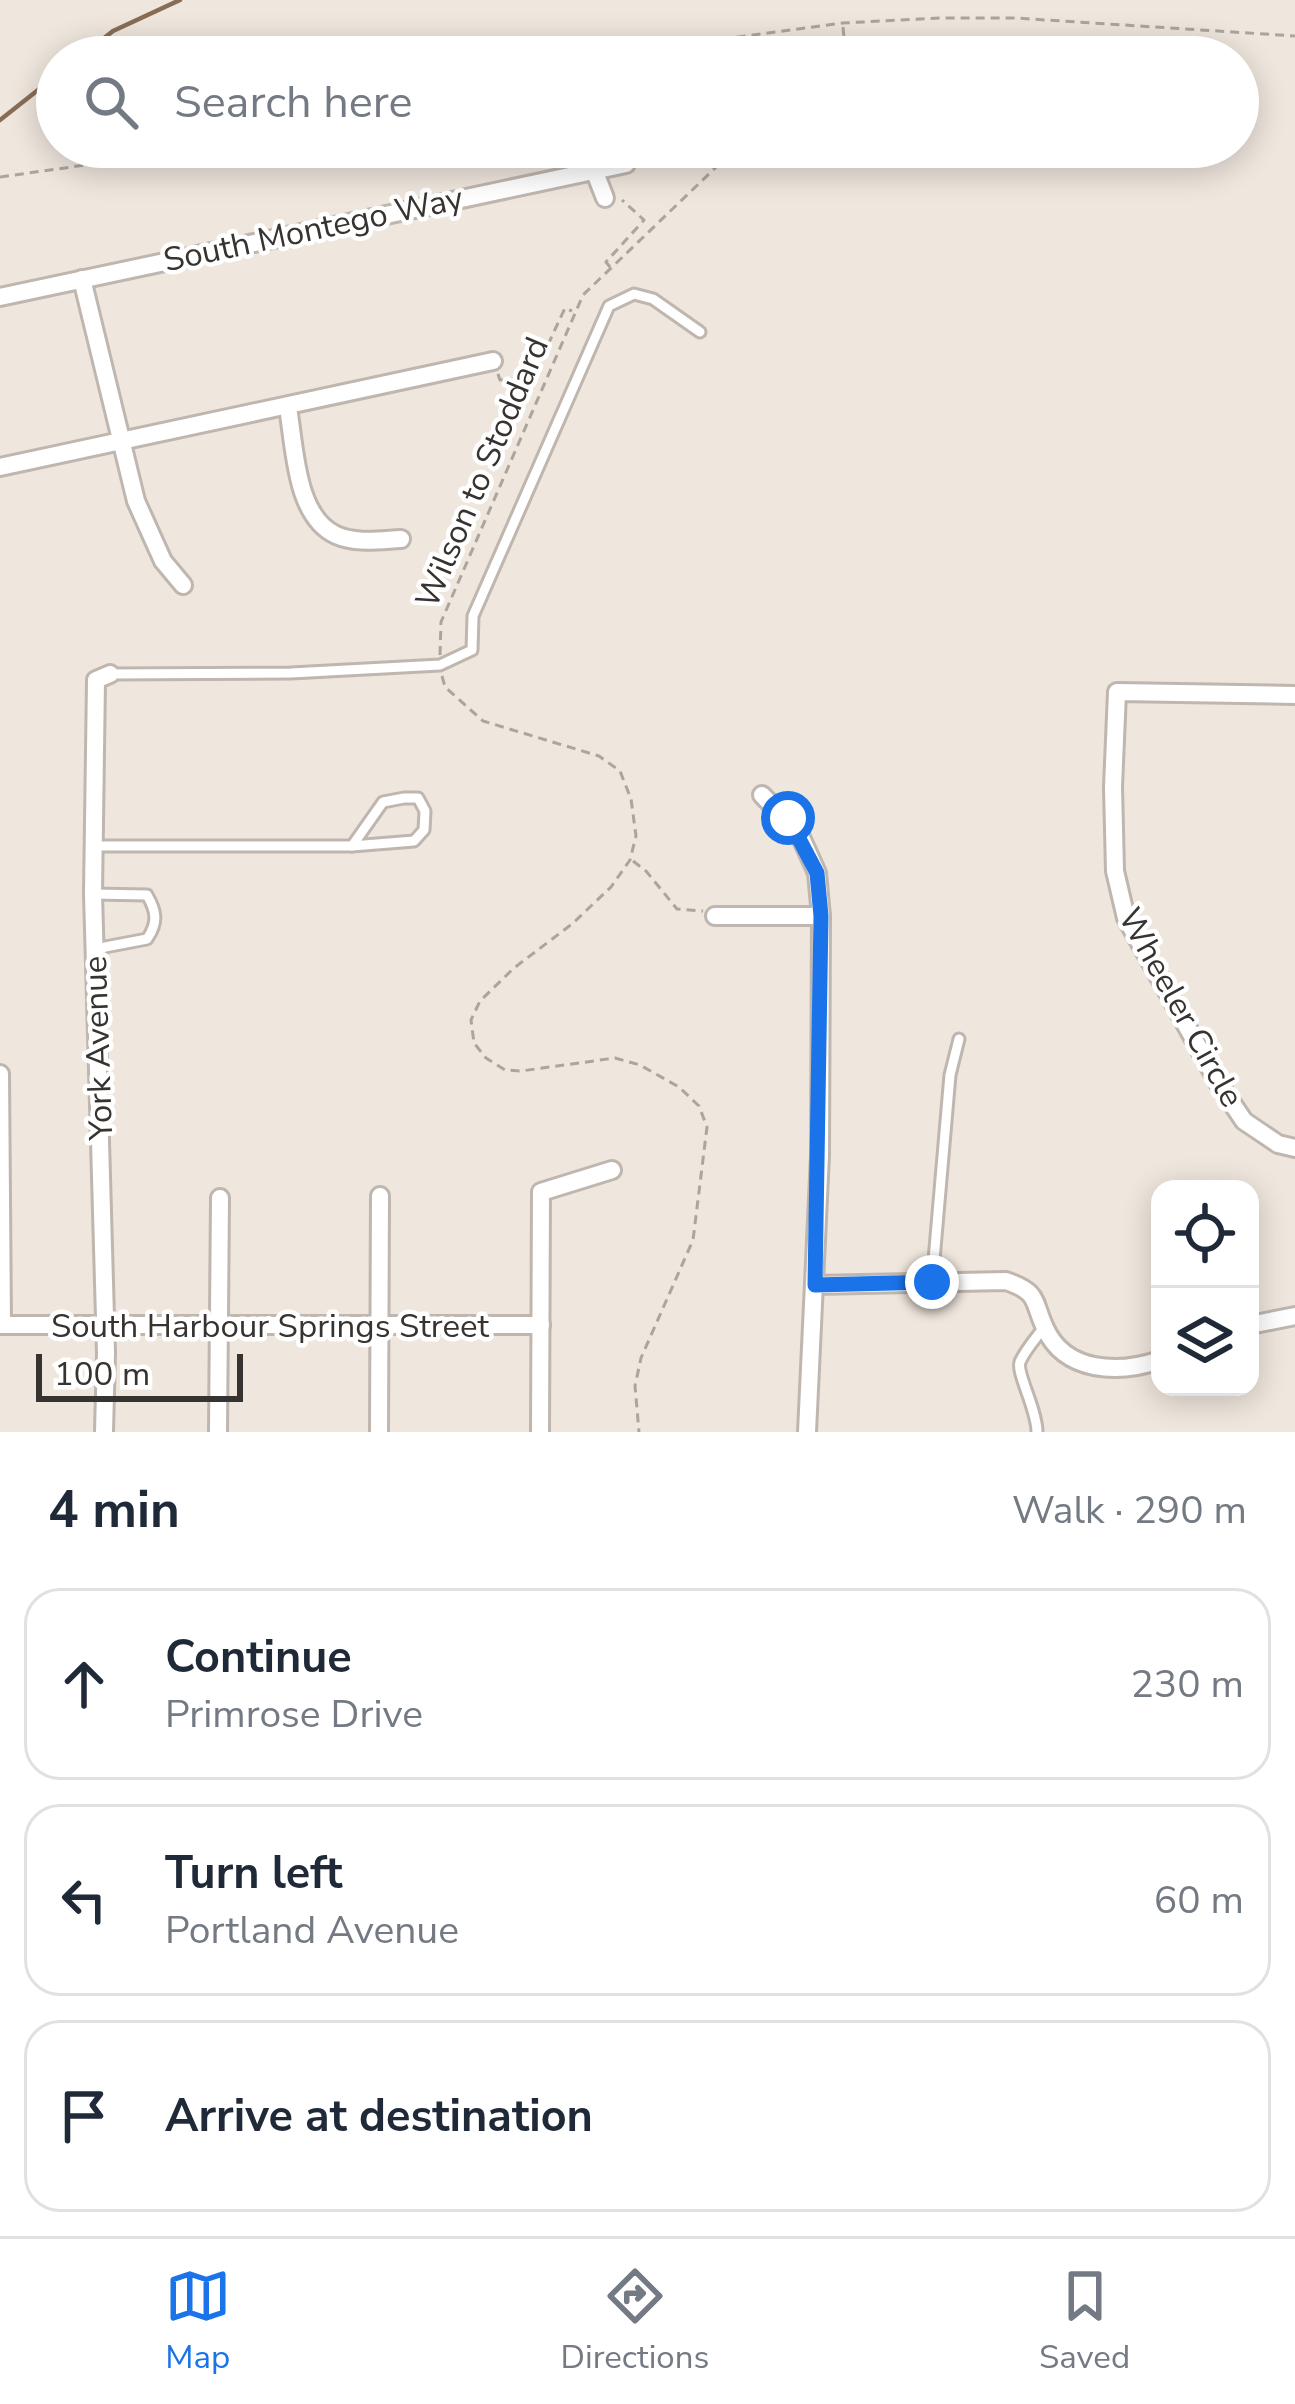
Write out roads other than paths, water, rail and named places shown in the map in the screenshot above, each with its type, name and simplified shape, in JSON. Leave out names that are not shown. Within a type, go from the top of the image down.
[{"type":"street","name":"South Montego Way","points":[[0,297],[605,168]]},
{"type":"street","points":[[594,170],[604,198]]},
{"type":"street","points":[[82,279],[147,530],[183,585]]},
{"type":"street","points":[[0,467],[494,361]]},
{"type":"street","points":[[288,408],[310,511],[338,536],[357,541],[401,539]]},
{"type":"street","name":"York Avenue","points":[[104,1432],[93,894],[96,680],[110,674]]},
{"type":"street","name":"Wheeler Circle","points":[[1295,695],[1117,692],[1113,787],[1115,871],[1126,918],[1244,1121],[1278,1144],[1295,1148]]},
{"type":"street","points":[[762,795],[799,833],[817,873],[821,916],[815,1285],[807,1432]]},
{"type":"street","points":[[716,916],[821,916]]},
{"type":"street","points":[[0,1074],[1,1325]]},
{"type":"street","points":[[540,1432],[541,1192],[612,1169]]},
{"type":"street","points":[[379,1432],[380,1196]]},
{"type":"street","points":[[218,1432],[220,1198]]},
{"type":"street","points":[[815,1285],[1006,1281],[1028,1288],[1040,1307],[1044,1327],[1062,1353],[1077,1363],[1137,1368],[1151,1363]]},
{"type":"street","points":[[1259,1323],[1295,1316]]},
{"type":"street","name":"South Harbour Springs Street","points":[[1,1325],[541,1324]]},
{"type":"lane","points":[[110,674],[291,673],[440,665],[472,650],[473,616],[609,306],[634,294],[652,299],[700,332]]},
{"type":"lane","points":[[94,846],[352,846],[414,842],[424,830],[425,811],[418,798],[383,802],[352,846]]},
{"type":"lane","points":[[93,894],[146,895],[155,909],[156,927],[147,939],[94,953]]},
{"type":"lane","points":[[932,1282],[950,1075],[959,1040]]},
{"type":"lane","points":[[1037,1432],[1033,1401],[1018,1371],[1044,1327]]},
{"type":"waterway","points":[[107,36],[180,0]]},
{"type":"waterway","points":[[0,120],[36,92]]}]
